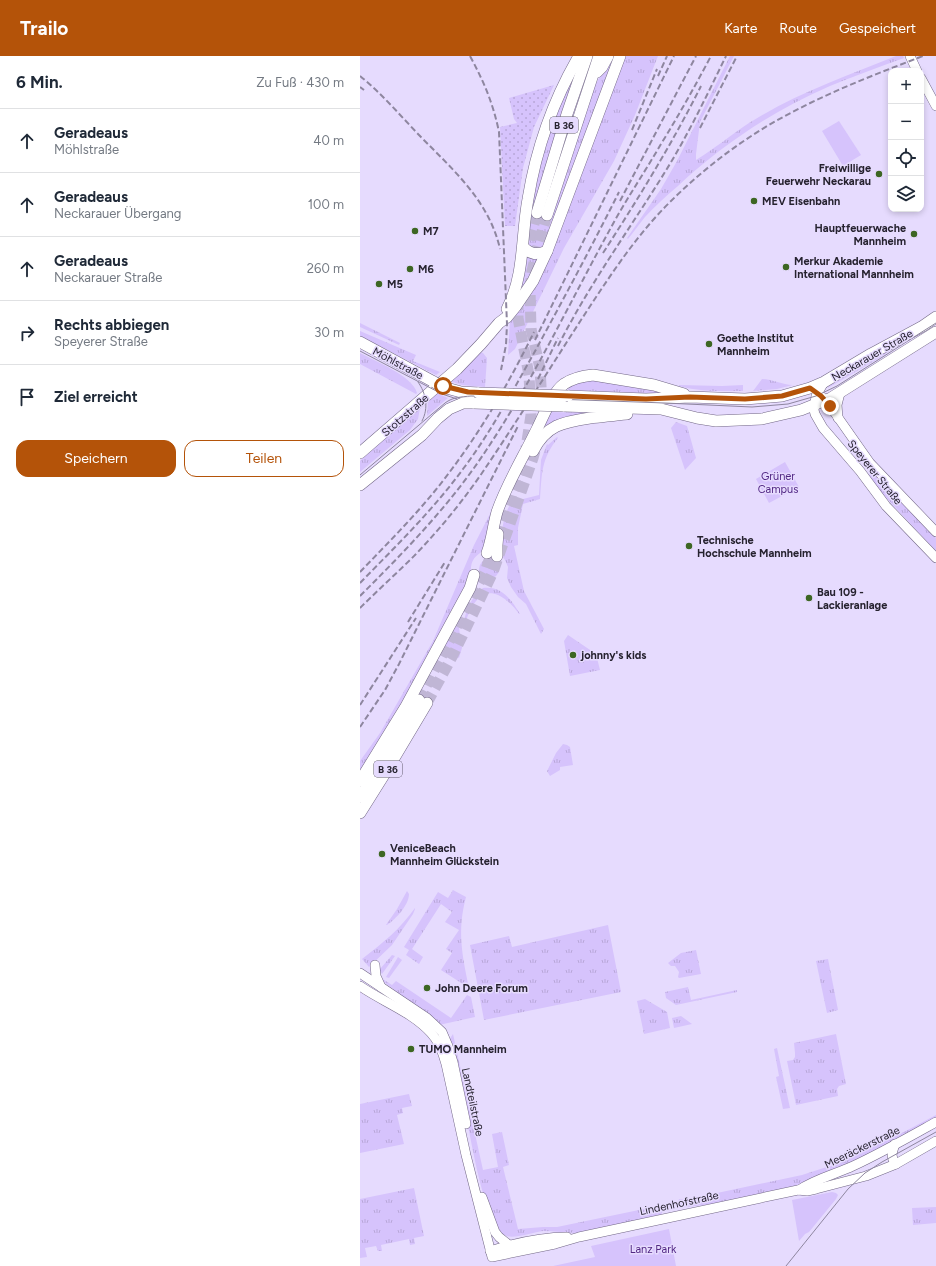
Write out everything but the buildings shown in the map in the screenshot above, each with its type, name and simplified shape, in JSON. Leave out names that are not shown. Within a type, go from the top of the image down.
[{"type":"main road","points":[[499,323],[514,293],[519,275],[528,199],[542,141],[560,93],[579,56]]},
{"type":"main road","name":"B 36","points":[[587,56],[567,114],[542,214],[599,56]]},
{"type":"main road","points":[[592,78],[602,67],[608,56]]},
{"type":"main road","points":[[499,323],[507,317],[516,306],[533,281],[547,251],[620,56]]},
{"type":"main road","points":[[523,247],[532,254],[540,254],[547,251]]},
{"type":"main road","name":"Neckarauer Straße","points":[[565,401],[661,409],[716,421],[755,420],[801,410],[814,410],[817,394],[824,382],[871,354],[923,326],[936,317]]},
{"type":"main road","name":"Stotzstraße","points":[[360,453],[457,369],[499,323]]},
{"type":"main road","name":"Neckarauer Straße","points":[[565,401],[690,397],[757,399],[840,393],[936,332]]},
{"type":"main road","name":"Möhlstraße","points":[[361,343],[439,384],[477,398]]},
{"type":"main road","points":[[690,397],[659,386],[604,376],[583,376],[575,378],[564,384],[558,390],[547,409],[498,510],[490,545],[492,555],[497,545],[502,516],[510,497],[540,439],[555,426],[564,422],[576,420],[651,412],[661,412],[707,422],[716,421]]},
{"type":"main road","points":[[360,485],[418,439],[449,409],[463,403],[477,398],[565,401]]},
{"type":"main road","points":[[755,420],[762,410],[761,404],[757,399]]},
{"type":"main road","points":[[360,780],[405,708],[470,588],[474,575]]},
{"type":"main road","name":"B 36","points":[[360,798],[423,701],[387,770],[360,813]]},
{"type":"street","points":[[910,56],[916,68]]},
{"type":"street","points":[[924,84],[936,106]]},
{"type":"street","points":[[838,418],[837,405],[840,393]]},
{"type":"street","name":"Speyerer Straße","points":[[817,394],[838,418],[870,463],[936,532]]},
{"type":"street","name":"Speyerer Straße","points":[[814,410],[823,428],[860,471],[886,506],[936,558]]},
{"type":"street","points":[[375,965],[376,976],[381,987]]},
{"type":"street","name":"Landteilstraße","points":[[360,973],[427,1018],[442,1032],[453,1062],[477,1180],[484,1203],[495,1232],[509,1245]]},
{"type":"street","name":"Landteilstraße","points":[[360,986],[423,1026],[431,1033],[439,1046],[446,1064],[466,1155],[491,1254]]},
{"type":"street","name":"Meeräckerstraße","points":[[784,1194],[798,1190],[864,1161],[936,1122]]},
{"type":"street","name":"Meeräckerstraße","points":[[798,1190],[807,1191],[858,1179],[896,1164],[936,1142]]},
{"type":"street","points":[[895,1144],[891,1152],[891,1156],[896,1164]]},
{"type":"street","name":"Lindenhofstraße","points":[[491,1254],[555,1244],[579,1237],[784,1194]]},
{"type":"street","name":"Lindenhofstraße","points":[[491,1254],[509,1245],[550,1237],[579,1237]]},
{"type":"green space","points":[[611,56],[617,56],[543,249],[527,247],[528,222],[544,143],[581,57],[533,211],[552,216],[592,91]]},
{"type":"green space","points":[[623,56],[658,56],[635,115],[614,161],[564,248],[515,349],[508,355],[510,319],[523,305]]},
{"type":"green space","points":[[730,56],[734,56],[700,122],[696,160],[749,123],[784,103],[821,86],[896,56],[903,56],[904,58],[830,86],[769,117],[712,156],[665,197],[645,217],[628,239],[627,238],[661,189],[677,161]]},
{"type":"green space","points":[[554,85],[534,127],[523,168],[515,226],[505,226],[500,127],[517,123],[514,119],[509,98]]},
{"type":"green space","points":[[839,121],[861,155],[843,166],[822,131]]},
{"type":"green space","points":[[524,254],[538,258],[535,271],[514,302]]},
{"type":"green space","points":[[360,323],[400,343],[399,345],[360,327]]},
{"type":"green space","points":[[360,331],[416,355],[413,361],[440,372],[436,375],[360,336]]},
{"type":"green space","points":[[901,343],[881,357],[828,388],[828,387]]},
{"type":"green space","points":[[480,352],[487,358],[485,387],[462,385],[449,381]]},
{"type":"green space","points":[[360,353],[401,375],[409,381],[417,393],[416,394],[360,364]]},
{"type":"green space","points":[[603,378],[663,393],[568,390],[574,384],[579,382]]},
{"type":"green space","points":[[762,379],[793,385],[777,389],[753,391]]},
{"type":"green space","points":[[679,385],[743,385],[743,391],[703,390],[687,388]]},
{"type":"green space","points":[[436,393],[448,398],[427,416],[428,400]]},
{"type":"green space","points":[[420,408],[418,419],[410,430],[360,472],[360,461]]},
{"type":"green space","points":[[548,412],[605,413],[541,432]]},
{"type":"green space","points":[[676,422],[687,426],[696,458],[685,470],[671,428]]},
{"type":"green space","points":[[557,437],[558,438],[548,453],[543,467],[540,499],[523,504],[518,528],[518,545],[514,546],[524,591],[544,629],[541,634],[526,604],[518,597],[511,587],[507,578],[508,567],[502,556],[499,544],[505,515],[511,502],[539,495],[541,460],[547,444],[548,445]]},
{"type":"green space","name":"Grüner Campus","points":[[785,462],[799,487],[769,503],[756,479]]},
{"type":"green space","points":[[512,471],[486,549],[478,554],[473,560],[471,576],[430,656],[374,748],[360,775],[360,761],[380,733],[433,641],[474,545]]},
{"type":"green space","points":[[870,471],[936,538],[936,551],[880,491],[868,475]]},
{"type":"green space","points":[[489,559],[496,562],[499,569],[496,576],[489,579],[482,576],[479,569],[482,562]]},
{"type":"green space","points":[[483,588],[501,591],[513,603],[520,614],[510,603],[498,595],[491,593],[485,594],[475,602],[471,608],[464,627],[465,617],[469,606],[475,595]]},
{"type":"green space","points":[[461,614],[459,628],[462,648],[459,658],[441,649]]},
{"type":"green space","points":[[568,635],[596,654],[600,670],[570,676],[564,641]]},
{"type":"green space","points":[[563,744],[570,747],[573,765],[560,767],[560,770],[550,776],[547,771],[556,753]]},
{"type":"green space","points":[[453,890],[466,897],[463,909],[461,932],[464,964],[469,988],[441,970],[452,953],[446,949],[459,930],[445,922],[452,912],[441,904],[412,949],[423,957],[419,964],[406,955],[409,950],[404,947],[438,892],[448,898]]},
{"type":"green space","points":[[407,891],[409,894],[407,903],[394,919],[386,925],[397,909]]},
{"type":"green space","points":[[415,908],[413,914],[392,945],[369,967],[362,959],[391,935]]},
{"type":"green space","points":[[608,925],[621,992],[484,1020],[470,945],[509,936],[512,947]]},
{"type":"green space","points":[[696,950],[701,974],[679,978],[679,972],[675,966],[671,966],[668,963],[681,953]]},
{"type":"green space","points":[[392,955],[395,956],[382,974],[380,969]]},
{"type":"green space","points":[[398,957],[402,960],[389,978],[386,977]]},
{"type":"green space","points":[[828,959],[838,1010],[827,1013],[816,961]]},
{"type":"green space","points":[[381,978],[392,985],[396,981],[451,1018],[467,995],[471,997],[475,1017],[439,1025],[397,993]]},
{"type":"green space","points":[[688,987],[691,1000],[737,990],[737,992],[676,1005],[666,998],[665,992]]},
{"type":"green space","points":[[645,999],[667,1012],[670,1028],[644,1034],[637,1001]]},
{"type":"green space","points":[[681,1016],[692,1024],[674,1028],[672,1018]]},
{"type":"green space","points":[[453,1034],[483,1170],[498,1167],[492,1134],[502,1132],[509,1165],[503,1167],[518,1229],[557,1227],[663,1205],[664,1208],[661,1215],[579,1233],[543,1231],[510,1237],[499,1230],[492,1218],[486,1202],[476,1165],[449,1040]]},
{"type":"green space","points":[[836,1034],[846,1084],[839,1086],[837,1089],[838,1096],[796,1105],[787,1061],[793,1060],[795,1057],[794,1043]]},
{"type":"green space","points":[[777,1048],[790,1108],[783,1109],[776,1077],[779,1076],[774,1049]]},
{"type":"green space","points":[[409,1094],[412,1106],[402,1108],[403,1113],[397,1115],[404,1144],[360,1153],[360,1104]]},
{"type":"green space","points":[[936,1115],[936,1121],[843,1167],[785,1190],[732,1202],[677,1208],[679,1199],[684,1200],[802,1175],[839,1163]]},
{"type":"green space","points":[[414,1188],[424,1236],[414,1238],[415,1244],[410,1245],[409,1239],[381,1245],[382,1251],[378,1251],[376,1246],[365,1248],[367,1257],[360,1258],[360,1199]]},
{"type":"green space","points":[[832,1192],[838,1195],[836,1199],[809,1232],[799,1241],[792,1200]]},
{"type":"green space","points":[[936,1207],[936,1223],[913,1225],[912,1208]]},
{"type":"green space","name":"Lanz Park","points":[[669,1229],[676,1266],[553,1266],[595,1257],[591,1246]]},
{"type":"tunnel","points":[[525,256],[537,213]]},
{"type":"tunnel","points":[[542,404],[540,368],[531,329],[530,289],[532,271],[547,215]]},
{"type":"tunnel","points":[[518,299],[518,318],[529,375],[531,415],[526,448]]},
{"type":"tunnel","points":[[427,703],[453,655],[493,572],[537,443]]},
{"type":"tunnel","points":[[419,700],[486,569],[521,469]]},
{"type":"tram line","points":[[360,475],[445,403],[454,398],[471,396],[752,407],[788,404],[816,396],[837,386],[936,323]]},
{"type":"tram line","points":[[360,351],[442,394],[457,399]]},
{"type":"tram line","points":[[418,382],[421,386],[426,401],[422,421]]},
{"type":"tram line","points":[[786,1266],[848,1189],[865,1173],[936,1132]]},
{"type":"railway","points":[[470,56],[488,93],[499,132],[507,324],[506,345],[501,370]]},
{"type":"railway","points":[[658,76],[667,56]]},
{"type":"railway","points":[[535,340],[674,56]]},
{"type":"railway","points":[[620,201],[696,56]]},
{"type":"railway","points":[[360,596],[411,544],[443,508],[473,469],[505,422],[553,337],[614,222],[674,122],[711,56]]},
{"type":"railway","points":[[558,346],[596,279],[682,144],[726,56]]},
{"type":"railway","points":[[700,128],[737,56]]},
{"type":"railway","points":[[360,608],[424,545],[467,494],[611,274],[644,230],[682,190],[724,155],[769,125],[836,91],[923,56]]},
{"type":"railway","points":[[632,130],[657,69]]},
{"type":"railway","points":[[360,76],[390,104],[468,186],[487,215],[495,231],[500,249]]},
{"type":"railway","points":[[603,253],[654,171],[701,86]]},
{"type":"railway","points":[[360,87],[364,90]]},
{"type":"railway","points":[[360,583],[414,528],[463,469],[483,441],[534,353],[619,192]]},
{"type":"railway","points":[[360,572],[398,533],[449,473],[463,454],[501,395],[534,332]]},
{"type":"railway","points":[[538,379],[558,338]]},
{"type":"railway","points":[[360,727],[385,690],[399,664],[518,426]]},
{"type":"railway","points":[[408,622],[445,562]]},
{"type":"railway","points":[[360,705],[416,618]]},
{"type":"place","name":"Freiwillige Feuerwehr Neckarau","points":[[879,174]]},
{"type":"place","name":"MEV Eisenbahn","points":[[754,201]]},
{"type":"place","name":"M7","points":[[415,231]]},
{"type":"place","name":"Hauptfeuerwache Mannheim","points":[[914,234]]},
{"type":"place","name":"Merkur Akademie International Mannheim","points":[[786,267]]},
{"type":"place","name":"M6","points":[[410,269]]},
{"type":"place","name":"M5","points":[[379,284]]},
{"type":"place","name":"Goethe Institut Mannheim","points":[[709,344]]},
{"type":"place","name":"Technische Hochschule Mannheim","points":[[689,546]]},
{"type":"place","name":"Bau 109 - Lackieranlage","points":[[809,598]]},
{"type":"place","name":"johnny's kids","points":[[573,655]]},
{"type":"place","name":"VeniceBeach Mannheim Glückstein","points":[[382,854]]},
{"type":"place","name":"John Deere Forum","points":[[427,988]]},
{"type":"place","name":"TUMO Mannheim","points":[[411,1049]]},
{"type":"route","points":[[443,386],[461,392],[646,399],[690,397],[757,399],[782,396],[810,388],[821,396],[830,406]]}]
